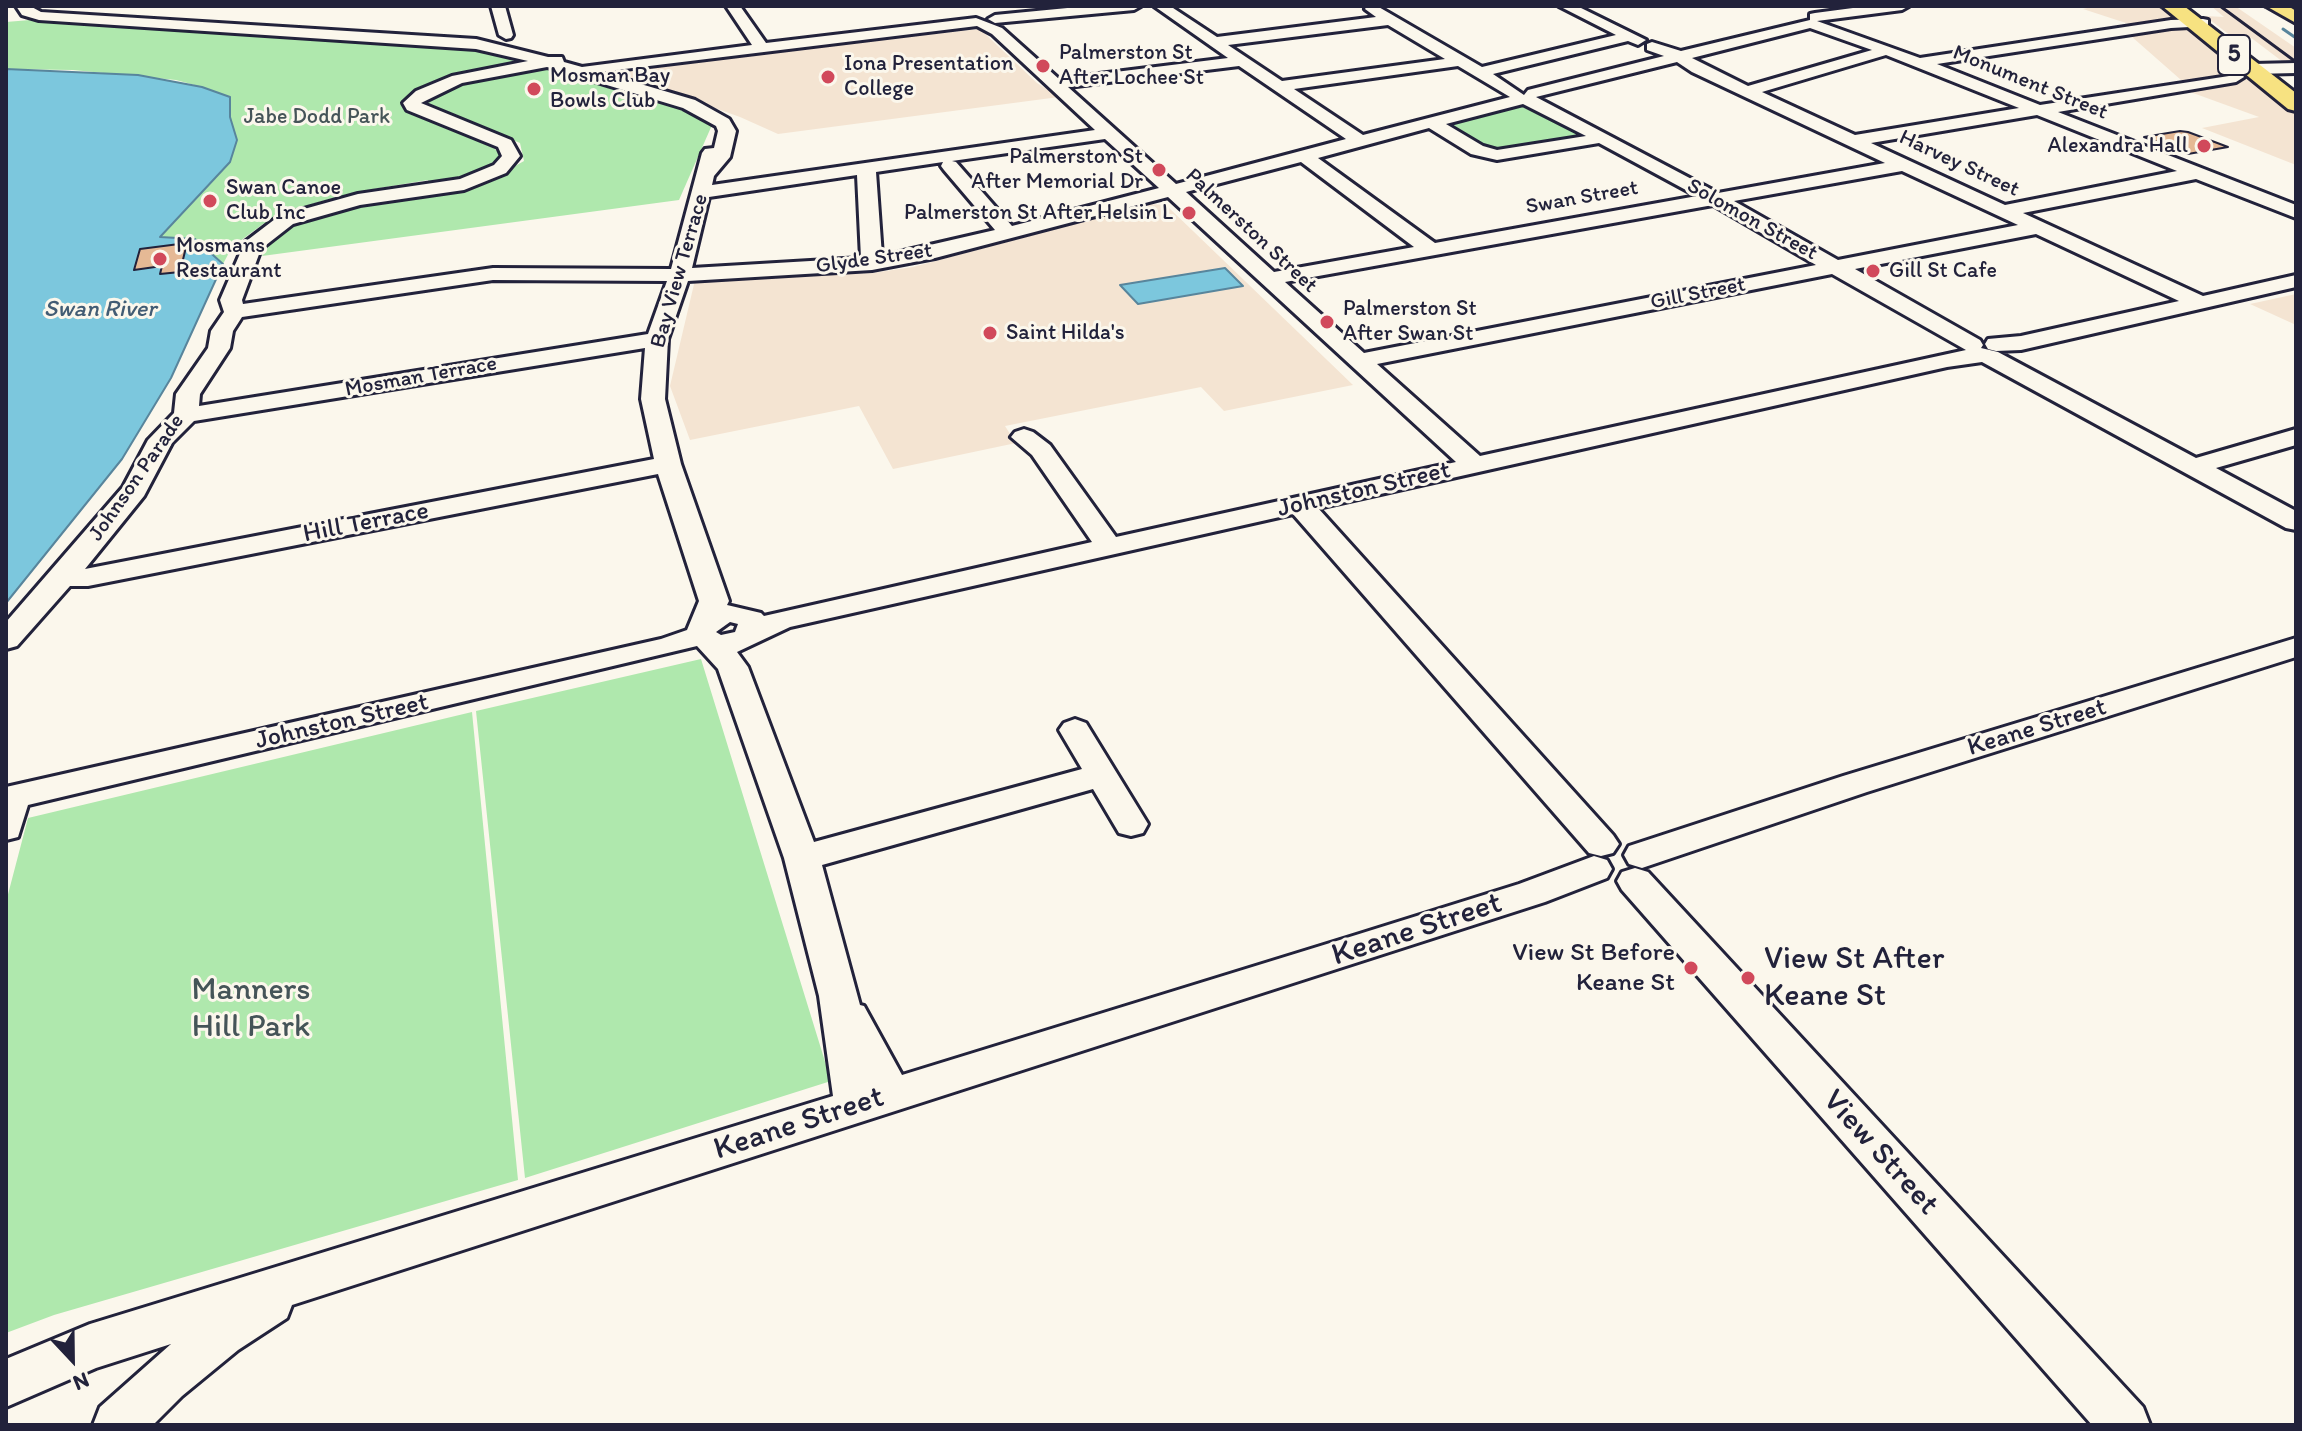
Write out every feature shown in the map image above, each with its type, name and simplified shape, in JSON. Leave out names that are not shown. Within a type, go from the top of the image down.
[{"type":"highway","name":"5","points":[[2172,6],[2193,17],[2296,104]]},
{"type":"highway","name":"5","points":[[2256,72],[2296,95]]},
{"type":"main road","points":[[2275,6],[2296,18]]},
{"type":"street","points":[[493,43],[498,6]]},
{"type":"street","points":[[733,6],[762,48]]},
{"type":"street","points":[[587,72],[627,63],[1134,6]]},
{"type":"street","points":[[1161,6],[1360,141]]},
{"type":"street","name":"Solomon Street","points":[[1366,6],[1991,350],[2296,522]]},
{"type":"street","name":"Harvey Street","points":[[1566,6],[2199,302]]},
{"type":"street","name":"Glyde Street","points":[[235,312],[493,274],[680,275],[872,264],[935,252],[1812,22],[1902,6]]},
{"type":"street","name":"Bay View Terrace","points":[[33,10],[493,43],[689,104],[711,121],[716,135],[705,182],[680,275],[657,339],[653,399],[668,464],[802,858],[839,996],[873,1100]]},
{"type":"street","points":[[1918,63],[2193,17]]},
{"type":"street","points":[[1214,42],[1391,20]]},
{"type":"street","name":"Palmerston Street","points":[[986,21],[1474,465]]},
{"type":"street","name":"Monument Street","points":[[1812,22],[2296,212]]},
{"type":"street","points":[[1481,72],[1631,36]]},
{"type":"street","points":[[1746,92],[1887,50]]},
{"type":"street","name":"Johnson Parade","points":[[6,640],[135,490],[169,428],[186,415],[188,394],[219,348],[222,331],[235,312],[231,300],[252,246],[286,220],[358,200],[464,184],[500,169],[511,156],[505,144],[411,103],[422,94],[447,83],[545,61]]},
{"type":"street","points":[[1055,84],[1242,61]]},
{"type":"street","points":[[1279,86],[1461,61]]},
{"type":"street","points":[[1852,141],[2256,72],[2296,69]]},
{"type":"street","points":[[1431,122],[1477,150],[1497,155],[1593,140]]},
{"type":"street","points":[[705,182],[866,167],[1108,133]]},
{"type":"street","points":[[1304,156],[1430,249]]},
{"type":"street","name":"Swan Street","points":[[1268,279],[1904,165]]},
{"type":"street","points":[[950,166],[1007,232]]},
{"type":"street","points":[[866,167],[872,264]]},
{"type":"street","points":[[2003,211],[2198,173]]},
{"type":"street","name":"Gill Street","points":[[1358,361],[2039,227]]},
{"type":"street","name":"Johnston Street","points":[[8,808],[726,632],[2296,281]]},
{"type":"street","name":"Mosman Terrace","points":[[186,415],[657,339]]},
{"type":"street","points":[[1024,437],[1041,450],[1108,546]]},
{"type":"street","points":[[2195,466],[2296,437]]},
{"type":"street","name":"Hill Terrace","points":[[62,578],[88,577],[668,464]]},
{"type":"street","points":[[1300,505],[1598,856],[1627,845],[1638,868]]},
{"type":"street","name":"Keane Street","points":[[1638,868],[1855,784],[2296,647]]},
{"type":"street","points":[[1075,730],[1131,824]]},
{"type":"street","points":[[802,858],[1102,775]]},
{"type":"street","name":"Keane Street","points":[[6,1383],[90,1347],[1532,893],[1598,856]]},
{"type":"street","name":"View Street","points":[[1638,868],[2125,1425]]},
{"type":"street","points":[[118,1425],[165,1379],[221,1334],[314,1276]]},
{"type":"shaded area","points":[[2096,6],[2165,6],[2178,17],[2171,19],[2195,31],[2296,113],[2296,165],[2202,128],[2259,117],[2182,89],[2189,87],[2123,29],[2129,24],[2083,9]]},
{"type":"shaded area","points":[[2211,6],[2235,6],[2296,48],[2296,62],[2283,62],[2250,37],[2231,36],[2205,16],[2224,17]]},
{"type":"shaded area","name":"Iona Presentation College","points":[[980,29],[1037,83],[1059,97],[778,134],[740,117],[609,70]]},
{"type":"shaded area","name":"Saint Hilda's","points":[[1150,204],[1166,205],[1353,385],[1224,411],[1201,387],[1005,426],[1016,443],[893,469],[859,406],[690,440],[670,386],[695,280],[872,273],[913,267]]},
{"type":"shaded area","points":[[2296,294],[2296,325],[2250,304]]},
{"type":"green space","name":"Jabe Dodd Park","points":[[42,19],[457,44],[538,60],[420,91],[402,103],[493,147],[500,154],[489,169],[429,186],[428,180],[356,192],[315,203],[263,224],[232,247],[223,264],[195,239],[159,237],[230,162],[237,140],[230,117],[202,87],[176,80],[73,70],[6,69],[6,22]]},
{"type":"green space","name":"Jabe Dodd Park","points":[[551,66],[703,115],[712,125],[679,200],[262,256],[269,242],[286,228],[321,213],[492,179],[524,161],[520,143],[424,103],[428,96],[454,83]]},
{"type":"green space","points":[[1512,103],[1530,104],[1593,137],[1502,151],[1492,149],[1447,122]]},
{"type":"green space","points":[[701,659],[831,1081],[525,1178],[476,711]]},
{"type":"green space","name":"Manners Hill Park","points":[[472,712],[518,1180],[54,1315],[6,1333],[6,902],[28,818]]},
{"type":"water","name":"Swan River","points":[[6,69],[138,75],[202,87],[230,97],[230,117],[237,140],[230,162],[160,237],[195,239],[223,264],[171,378],[122,459],[6,603]]},
{"type":"water","points":[[1225,268],[1243,286],[1138,304],[1120,285]]},
{"type":"building","points":[[2180,131],[2228,147],[2188,154],[2144,137]]},
{"type":"building","name":"Mosmans Restaurant","points":[[187,243],[180,272],[160,274],[162,266],[134,270],[140,249]]},
{"type":"waterway","points":[[2283,29],[2296,38]]},
{"type":"railway","points":[[2220,6],[2296,62]]},
{"type":"place","name":"Palmerston St After Lochee St","points":[[1043,66]]},
{"type":"place","name":"Iona Presentation College","points":[[828,77]]},
{"type":"place","name":"Mosman Bay Bowls Club","points":[[534,89]]},
{"type":"place","name":"Alexandra Hall","points":[[2204,146]]},
{"type":"place","name":"Palmerston St After Memorial Dr","points":[[1159,170]]},
{"type":"place","name":"Swan Canoe Club Inc","points":[[210,201]]},
{"type":"place","name":"Palmerston St After Helsin L","points":[[1189,213]]},
{"type":"place","name":"Mosmans Restaurant","points":[[160,259]]},
{"type":"place","name":"Gill St Cafe","points":[[1873,271]]},
{"type":"place","name":"Palmerston St After Swan St","points":[[1327,322]]},
{"type":"place","name":"Saint Hilda's","points":[[990,333]]},
{"type":"place","name":"View St Before Keane St","points":[[1691,968]]},
{"type":"place","name":"View St After Keane St","points":[[1748,978]]}]
